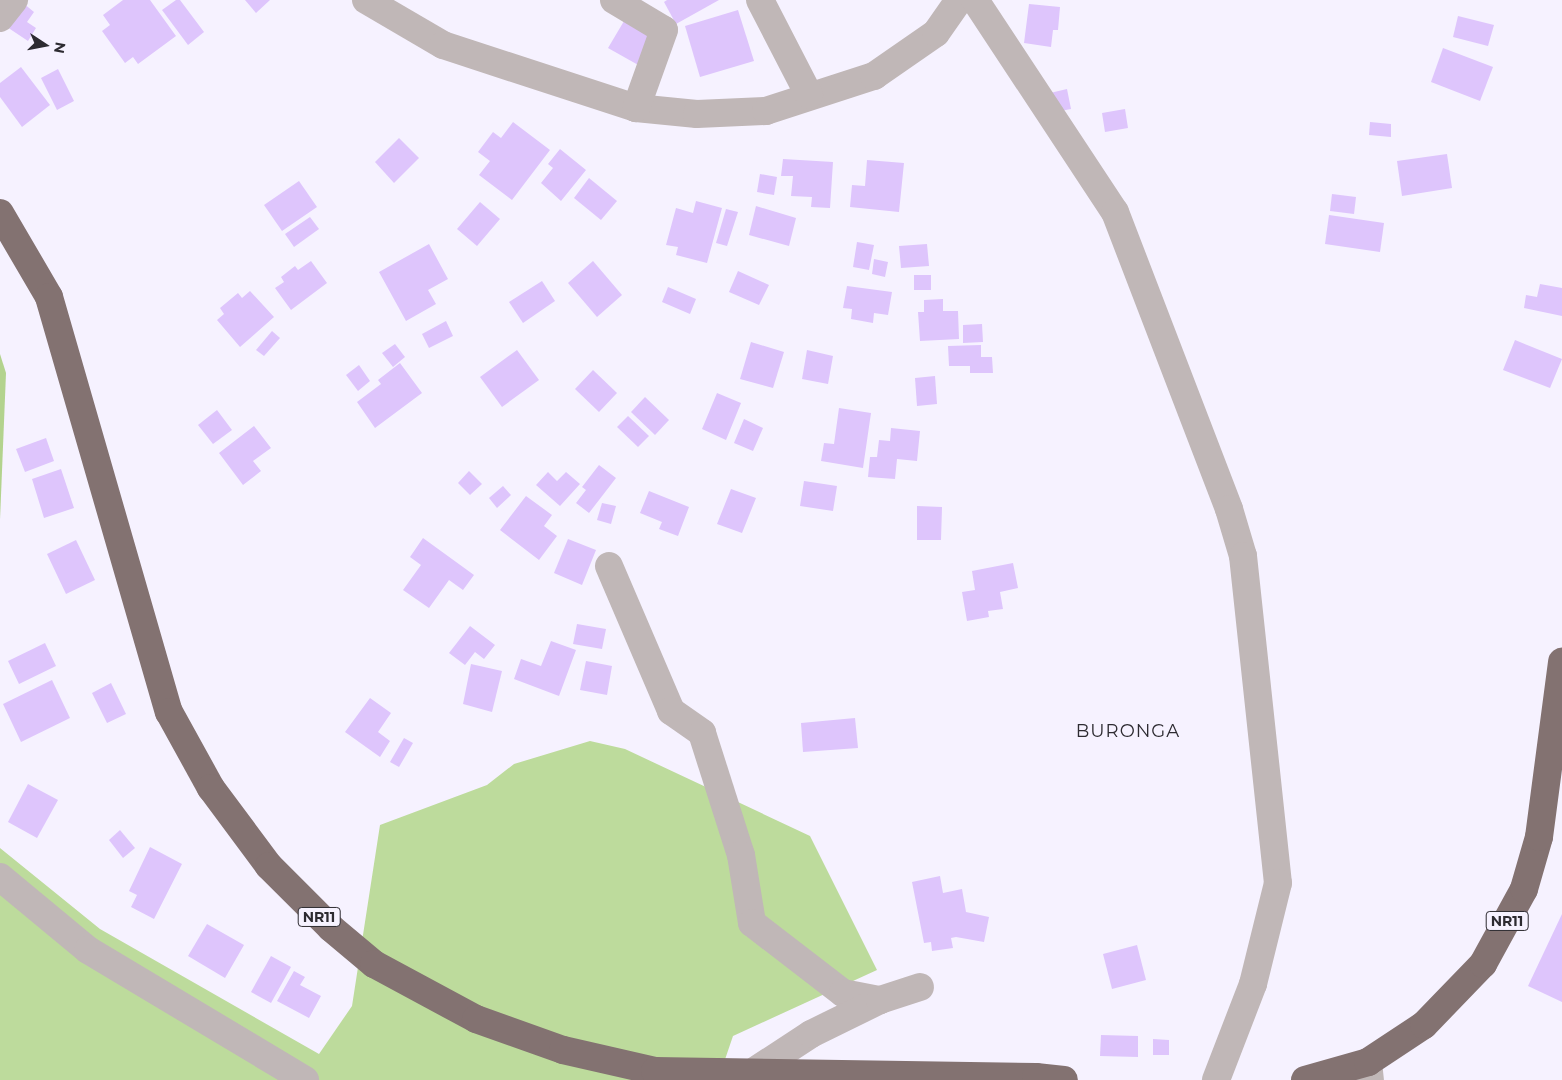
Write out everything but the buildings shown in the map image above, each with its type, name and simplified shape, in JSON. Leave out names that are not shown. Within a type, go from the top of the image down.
[{"type":"highway","name":"NR11","points":[[0,213],[49,297],[169,712],[211,788],[269,866],[331,928],[374,964],[476,1019],[563,1050],[654,1071],[1064,1080]]},
{"type":"highway","name":"NR11","points":[[1305,1080],[1369,1071],[1424,1025],[1484,964],[1524,889],[1539,837],[1562,662]]},
{"type":"street","points":[[0,18],[14,0]]},
{"type":"street","points":[[366,0],[442,45],[636,108],[697,114],[766,111],[810,95],[874,76],[936,33],[959,0]]},
{"type":"street","points":[[614,0],[664,30],[636,108]]},
{"type":"street","points":[[760,0],[810,95]]},
{"type":"street","points":[[975,0],[1115,212],[1229,509],[1243,556],[1278,883],[1253,984],[1216,1080]]},
{"type":"street","points":[[609,566],[672,711],[702,734],[741,855],[752,923],[843,993],[880,1000]]},
{"type":"street","points":[[0,877],[88,950],[305,1080]]},
{"type":"street","points":[[753,1072],[811,1034],[880,1000],[920,987]]},
{"type":"green space","points":[[0,354],[6,373],[0,520]]},
{"type":"green space","points":[[590,741],[625,749],[810,836],[877,970],[733,1036],[718,1080],[0,1080],[0,848],[100,929],[319,1054],[352,1006],[380,825],[487,785],[514,764]]},
{"type":"district","name":"BURONGA","points":[[1128,731]]}]
